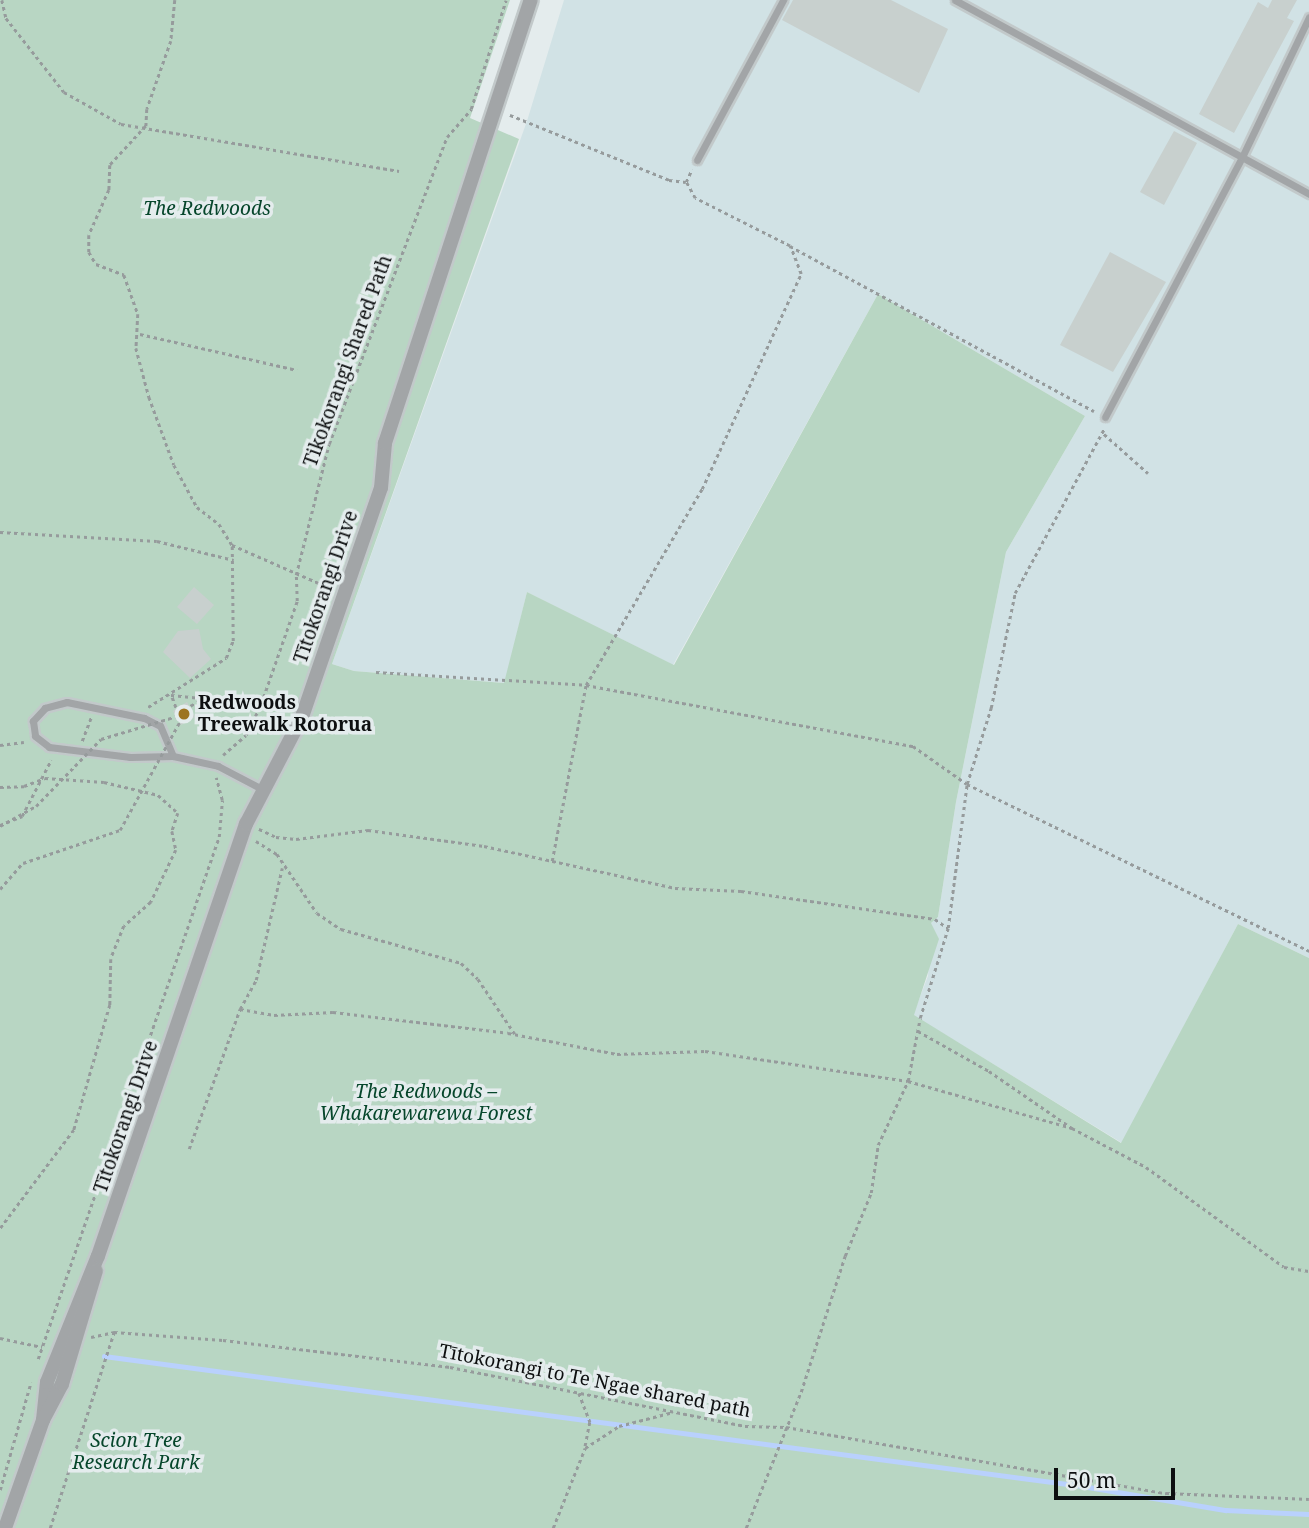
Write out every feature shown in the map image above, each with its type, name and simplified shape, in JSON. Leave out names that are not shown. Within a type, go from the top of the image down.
[{"type":"street","name":"Tītokorangi Drive","points":[[43,1420],[47,1382],[99,1256],[244,829],[302,717],[381,488],[385,443],[531,0]]},
{"type":"street","name":"Tītokorangi Drive","points":[[5,1528],[43,1420],[62,1384],[92,1297],[99,1256]]},
{"type":"lane","points":[[696,160],[783,0]]},
{"type":"lane","points":[[955,0],[1309,194]]},
{"type":"lane","points":[[1105,417],[1242,158],[1309,17]]},
{"type":"lane","points":[[173,756],[157,723],[67,702],[45,708],[33,721],[38,739],[55,748],[130,757],[173,756],[218,766],[264,790]]},
{"type":"path","points":[[2,0],[6,18],[64,92],[121,124],[146,126],[399,171]]},
{"type":"path","points":[[139,708],[157,705],[226,658],[233,641],[232,545],[219,524],[197,507],[174,465],[139,360],[138,314],[124,275],[96,264],[89,253],[89,235],[109,190],[110,165],[146,126],[147,108],[172,41],[175,0]]},
{"type":"path","name":"Tikokorangi Shared Path","points":[[218,766],[231,746],[246,735],[261,704],[297,601],[296,575],[329,444],[447,137],[471,109],[506,0]]},
{"type":"path","points":[[527,121],[669,180],[686,182],[695,198],[790,246],[1105,417],[1104,434],[1015,593],[991,708],[967,784],[948,928],[918,1031],[908,1081],[878,1144],[871,1193],[786,1427],[746,1528]]},
{"type":"path","points":[[552,861],[586,685],[702,489],[798,288],[799,260],[790,246]]},
{"type":"path","points":[[139,334],[297,370]]},
{"type":"path","points":[[1104,434],[1148,473]]},
{"type":"path","points":[[0,531],[157,541],[234,560]]},
{"type":"path","points":[[232,545],[319,583]]},
{"type":"path","points":[[376,672],[586,685],[912,746],[967,784],[1309,951]]},
{"type":"path","points":[[171,695],[261,704]]},
{"type":"path","points":[[171,695],[182,720],[190,717],[188,709],[181,709],[184,714]]},
{"type":"path","points":[[178,713],[203,699]]},
{"type":"path","points":[[78,750],[96,708]]},
{"type":"path","points":[[0,826],[36,806],[101,739],[184,714]]},
{"type":"path","points":[[0,889],[23,863],[120,830],[184,714]]},
{"type":"path","points":[[0,745],[38,739]]},
{"type":"path","points":[[0,826],[22,817],[44,778],[55,748]]},
{"type":"path","points":[[0,1490],[43,1347],[220,828],[218,766]]},
{"type":"path","points":[[0,786],[24,786],[44,778],[104,782],[158,795],[178,813],[172,831],[176,850],[151,902],[124,926],[111,959],[110,1005],[74,1130],[0,1229]]},
{"type":"path","points":[[220,828],[244,829],[276,837],[368,830],[484,846],[676,888],[741,891],[935,919],[948,928]]},
{"type":"path","points":[[244,829],[277,854],[282,868],[317,913],[341,929],[461,963],[478,979],[515,1034]]},
{"type":"path","points":[[189,1149],[240,1009],[256,980],[282,868]]},
{"type":"path","points":[[240,1009],[274,1015],[333,1012],[515,1034],[599,1052],[705,1051],[908,1081],[1072,1128]]},
{"type":"path","points":[[918,1031],[989,1071],[1072,1128],[1146,1167],[1284,1267],[1309,1271]]},
{"type":"path","points":[[50,1528],[114,1332]]},
{"type":"path","name":"Tītokorangi to Te Ngae shared path","points":[[82,1339],[114,1332],[450,1367],[746,1426],[786,1427],[1166,1493],[1309,1499]]},
{"type":"path","points":[[0,1338],[59,1351]]},
{"type":"path","points":[[553,1528],[584,1448],[590,1422],[579,1393]]},
{"type":"path","points":[[584,1448],[619,1426],[676,1411]]},
{"type":"shaded area","points":[[564,0],[1309,0],[1309,958],[1238,924],[1122,1143],[913,1015],[928,976],[931,923],[938,917],[956,802],[1006,552],[1085,416],[878,294],[673,665],[527,592],[505,683],[354,671],[332,664],[527,121]]},
{"type":"green space","name":"The Redwoods – Whakarewarewa Forest","points":[[0,0],[510,0],[470,118],[519,139],[332,664],[354,671],[504,683],[527,592],[674,665],[878,294],[1085,416],[1006,552],[956,802],[938,917],[931,923],[939,939],[914,1015],[1121,1143],[1238,924],[1309,958],[1309,1528],[0,1528]]},
{"type":"building","points":[[793,0],[891,0],[948,29],[919,93],[782,20]]},
{"type":"building","points":[[1272,0],[1297,0],[1287,18],[1294,21],[1234,133],[1199,114],[1258,2],[1268,8]]},
{"type":"building","points":[[1174,131],[1197,143],[1164,205],[1140,192]]},
{"type":"building","points":[[1110,252],[1166,282],[1113,372],[1060,345]]},
{"type":"building","points":[[194,587],[214,605],[197,624],[177,607]]},
{"type":"building","points":[[199,629],[203,649],[211,659],[190,678],[163,652],[178,631]]},
{"type":"building","name":"Redwoods Treewalk Rotorua","points":[[187,702],[195,717],[181,725],[173,711]]},
{"type":"waterway","points":[[104,1356],[1082,1486],[1226,1510],[1309,1514]]},
{"type":"place","name":"Redwoods Treewalk Rotorua","points":[[184,714]]},
{"type":"park label","name":"The Redwoods","points":[[207,209]]},
{"type":"park label","name":"Scion Tree Research Park","points":[[136,1452]]}]
